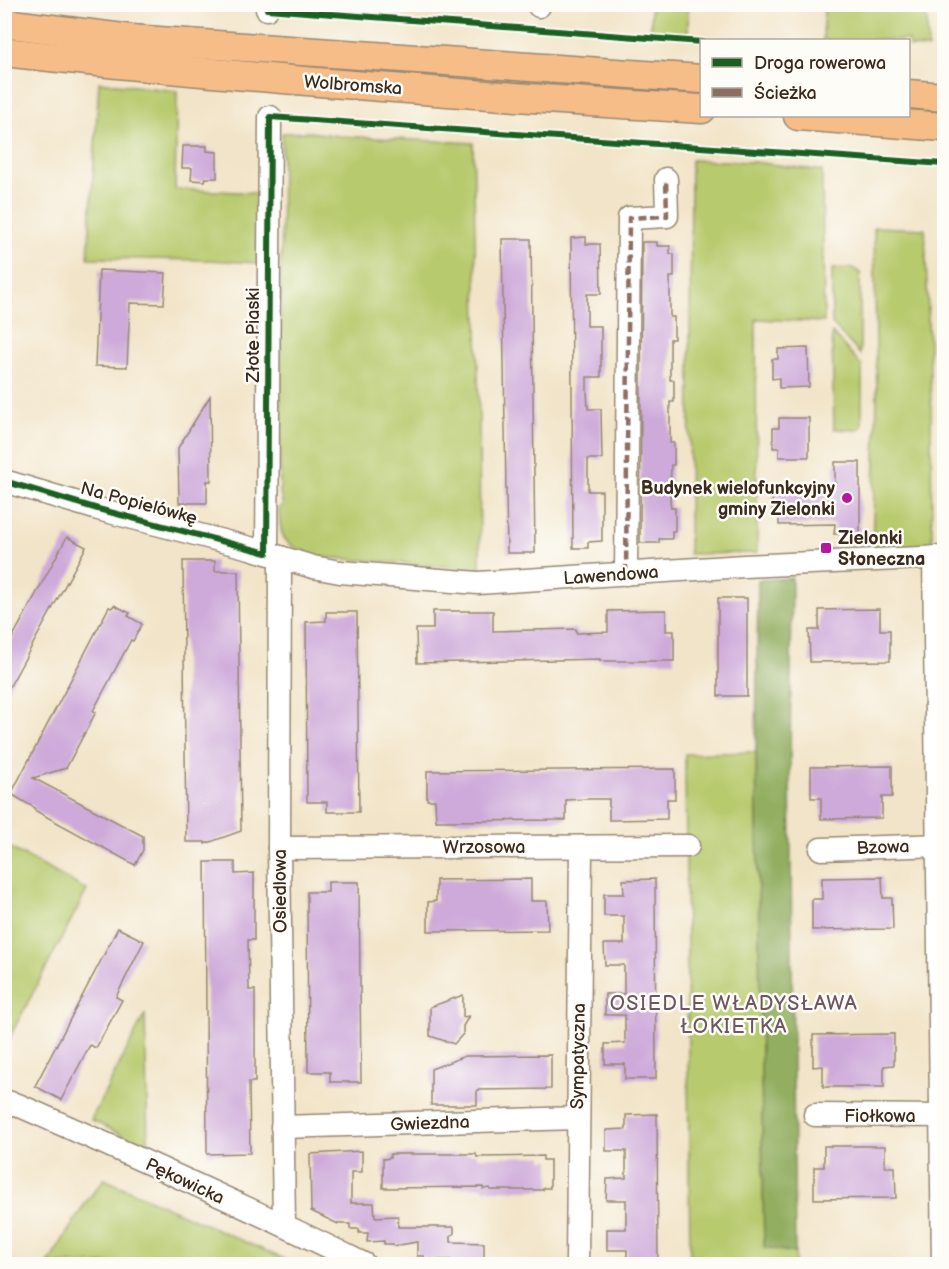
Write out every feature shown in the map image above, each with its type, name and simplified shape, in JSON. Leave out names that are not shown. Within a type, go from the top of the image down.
[{"type":"main road","name":"Wolbromska","points":[[4,23],[131,39],[700,79]]},
{"type":"main road","name":"Wolbromska","points":[[4,52],[271,79],[700,109]]},
{"type":"main road","points":[[910,94],[945,97]]},
{"type":"main road","points":[[811,117],[945,127]]},
{"type":"street","name":"Złote Piaski","points":[[270,117],[274,555]]},
{"type":"street","points":[[626,574],[629,218],[667,216],[666,179]]},
{"type":"street","name":"Na Popielówkę","points":[[4,481],[98,509],[274,555]]},
{"type":"street","name":"Lawendowa","points":[[274,555],[313,567],[340,572],[478,583],[744,566],[939,557]]},
{"type":"street","name":"Osiedlowa","points":[[274,555],[284,1225]]},
{"type":"street","points":[[939,557],[943,1264]]},
{"type":"street","name":"Bzowa","points":[[821,849],[941,845]]},
{"type":"street","name":"Wrzosowa","points":[[279,848],[688,846]]},
{"type":"street","name":"Sympatyczna","points":[[577,1264],[581,847]]},
{"type":"street","name":"Pękowicka","points":[[4,1101],[70,1128],[284,1225],[364,1264]]},
{"type":"street","name":"Fiołkowa","points":[[815,1115],[943,1116]]},
{"type":"street","name":"Gwiezdna","points":[[282,1127],[578,1119]]},
{"type":"green space","points":[[651,5],[688,5],[688,33],[651,31]]},
{"type":"green space","points":[[824,5],[926,5],[928,48],[910,47],[910,39],[823,39]]},
{"type":"green space","points":[[5,34],[700,91],[700,97],[337,73],[5,41]]},
{"type":"green space","points":[[99,82],[177,91],[175,189],[257,193],[258,263],[88,258]]},
{"type":"green space","points":[[310,132],[339,136],[473,143],[480,569],[307,556],[307,552],[287,542],[281,532],[279,508],[283,505],[280,493],[282,133]]},
{"type":"green space","points":[[691,160],[754,162],[822,171],[824,322],[756,319],[757,553],[689,554]]},
{"type":"green space","points":[[874,227],[925,229],[931,403],[932,547],[872,550],[877,400]]},
{"type":"green space","points":[[853,268],[860,273],[860,354],[832,324],[832,269]]},
{"type":"green space","points":[[832,333],[862,366],[862,426],[858,430],[834,429]]},
{"type":"green space","points":[[792,578],[790,764],[795,1253],[764,1247],[756,752],[758,580]]},
{"type":"green space","points":[[756,752],[764,1246],[795,1253],[795,1264],[690,1264],[685,754]]},
{"type":"green space","points":[[5,845],[87,890],[5,1046]]},
{"type":"green space","points":[[145,1014],[148,1146],[148,1147],[91,1120]]},
{"type":"green space","points":[[104,1179],[295,1264],[48,1264],[86,1202]]},
{"type":"building","points":[[183,146],[207,146],[207,151],[217,152],[217,178],[206,178],[205,181],[191,180],[192,168],[182,168]]},
{"type":"building","points":[[586,237],[586,244],[600,244],[601,294],[587,294],[587,326],[601,326],[601,377],[587,377],[587,391],[588,409],[601,409],[602,459],[588,459],[588,491],[602,491],[602,541],[588,542],[588,548],[573,548],[571,238]]},
{"type":"building","points":[[502,239],[531,239],[535,553],[507,553]]},
{"type":"building","points":[[642,242],[657,242],[657,246],[670,246],[670,254],[674,254],[674,277],[670,277],[670,317],[674,317],[674,339],[670,339],[670,380],[674,380],[674,402],[670,402],[670,443],[674,443],[674,465],[671,465],[670,500],[671,508],[675,508],[675,531],[672,531],[672,539],[659,539],[659,543],[640,543]]},
{"type":"building","points":[[99,270],[166,273],[164,304],[130,303],[127,367],[95,366]]},
{"type":"building","points":[[808,348],[809,387],[779,388],[779,378],[772,379],[772,359],[778,359],[778,349]]},
{"type":"building","points":[[210,396],[211,481],[207,481],[207,503],[179,503],[178,448]]},
{"type":"building","points":[[779,418],[809,418],[809,457],[779,457],[779,448],[773,448],[773,428],[779,428]]},
{"type":"building","points":[[835,462],[860,462],[860,534],[834,534],[835,524],[779,525],[779,516],[773,516],[772,496],[779,496],[778,487],[835,485]]},
{"type":"building","points":[[67,537],[86,547],[4,697],[4,653]]},
{"type":"building","points":[[183,561],[215,561],[215,571],[238,571],[241,831],[205,844],[205,842],[186,842]]},
{"type":"building","points":[[718,598],[747,598],[747,696],[718,696]]},
{"type":"building","points":[[114,605],[130,613],[128,616],[142,624],[93,711],[96,712],[66,768],[33,778],[143,836],[143,850],[135,865],[34,810],[35,808],[11,794],[109,607],[112,608]]},
{"type":"building","points":[[880,609],[880,630],[890,630],[890,661],[810,662],[809,630],[819,630],[819,610]]},
{"type":"building","points":[[666,610],[666,631],[674,631],[674,661],[600,661],[600,659],[417,663],[416,629],[433,629],[433,611],[493,611],[493,631],[576,629],[576,633],[608,632],[608,611]]},
{"type":"building","points":[[326,612],[357,612],[359,812],[327,812],[327,802],[307,802],[306,622],[326,621]]},
{"type":"building","points":[[892,766],[892,797],[882,797],[882,818],[821,819],[821,798],[811,798],[811,767]]},
{"type":"building","points":[[675,769],[675,799],[667,799],[667,819],[609,820],[609,799],[587,799],[566,800],[566,820],[436,821],[435,800],[427,800],[427,771]]},
{"type":"building","points":[[205,862],[235,862],[235,874],[254,873],[254,940],[248,940],[249,990],[255,990],[255,1082],[249,1082],[250,1153],[207,1154]]},
{"type":"building","points":[[882,877],[883,898],[892,898],[893,929],[812,930],[812,899],[822,899],[822,878]]},
{"type":"building","points":[[531,879],[531,901],[547,901],[548,930],[428,931],[428,902],[436,901],[436,880]]},
{"type":"building","points":[[655,879],[656,1079],[625,1079],[625,1064],[605,1064],[605,1044],[625,1043],[625,1015],[605,1015],[605,994],[624,994],[624,965],[605,965],[604,944],[624,944],[624,916],[604,916],[604,894],[624,894],[623,880]]},
{"type":"building","points":[[328,882],[359,882],[361,1082],[330,1082],[330,1072],[308,1072],[307,892],[328,892]]},
{"type":"building","points":[[118,928],[144,941],[116,997],[122,1000],[96,1048],[90,1045],[61,1100],[35,1086]]},
{"type":"building","points":[[463,995],[463,1017],[469,1016],[463,1026],[463,1034],[454,1044],[430,1036],[430,1007]]},
{"type":"building","points":[[894,1034],[894,1065],[884,1066],[884,1087],[823,1087],[823,1066],[813,1067],[813,1035]]},
{"type":"building","points":[[551,1055],[551,1089],[477,1090],[477,1105],[431,1105],[431,1069],[465,1056]]},
{"type":"building","points":[[657,1114],[658,1264],[627,1264],[627,1250],[607,1250],[607,1229],[626,1229],[626,1200],[606,1200],[607,1179],[626,1178],[626,1151],[606,1151],[606,1130],[626,1129],[626,1115]]},
{"type":"building","points":[[824,1146],[885,1146],[885,1167],[895,1167],[896,1198],[814,1199],[814,1167],[824,1167]]},
{"type":"building","points":[[362,1151],[362,1172],[351,1172],[351,1203],[374,1203],[375,1217],[398,1216],[398,1227],[454,1227],[451,1242],[484,1243],[484,1264],[451,1264],[451,1260],[425,1260],[424,1256],[417,1256],[417,1242],[394,1246],[384,1244],[384,1241],[367,1242],[368,1233],[359,1233],[359,1229],[350,1229],[350,1224],[338,1224],[311,1211],[310,1154]]},
{"type":"building","points":[[390,1154],[476,1154],[477,1157],[543,1156],[543,1160],[550,1160],[550,1188],[490,1190],[490,1188],[483,1189],[483,1187],[383,1188],[383,1159],[390,1158]]},
{"type":"marked path","points":[[626,574],[629,218],[667,216],[666,179]]},
{"type":"cycle path","points":[[267,4],[267,9],[700,42]]},
{"type":"cycle path","points":[[4,481],[98,509],[267,553],[270,117],[944,164]]},
{"type":"place","name":"Budynek wielofunkcyjny gminy Zielonki","points":[[847,498]]},
{"type":"place","name":"Zielonki Słoneczna","points":[[826,548]]},
{"type":"district","name":"OSIEDLE WŁADYSŁAWA ŁOKIETKA","points":[[734,1014]]}]
